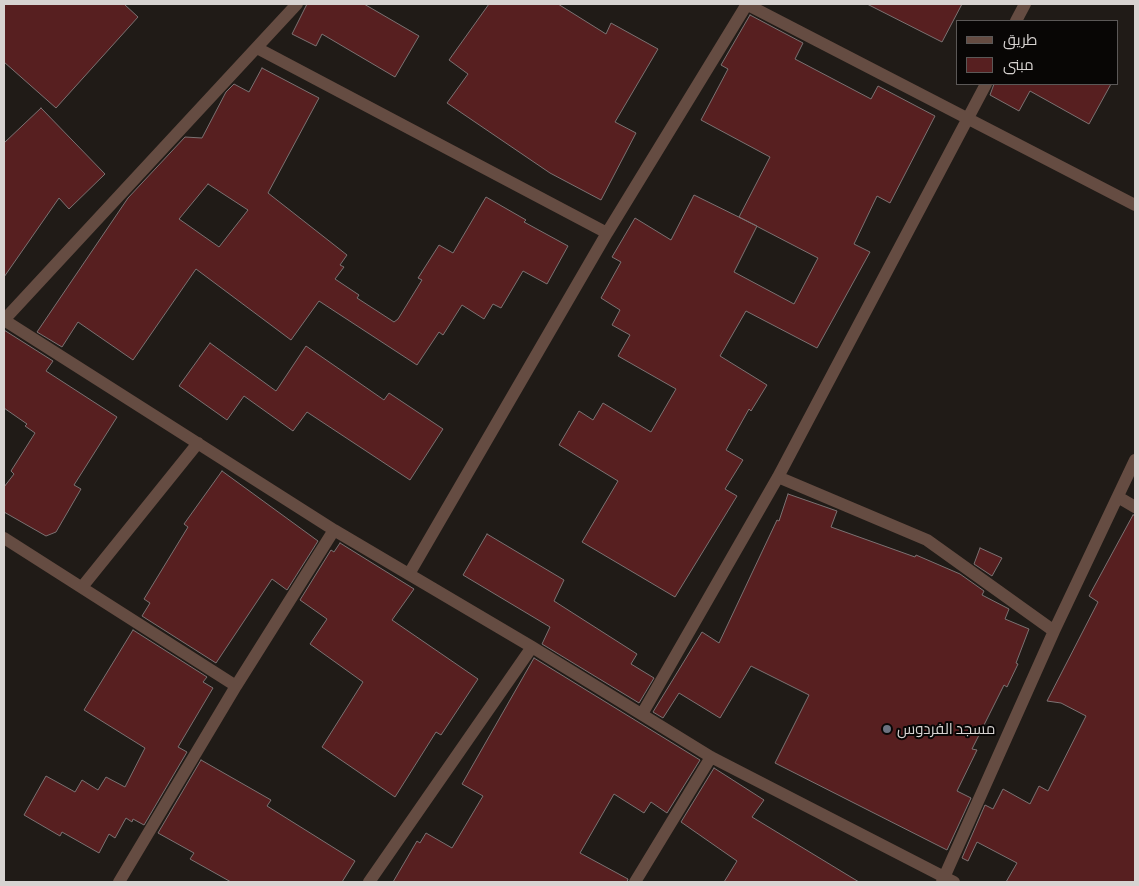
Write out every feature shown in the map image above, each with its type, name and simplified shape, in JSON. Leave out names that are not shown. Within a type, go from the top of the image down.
[{"type":"street","points":[[297,4],[4,320],[334,530],[532,647],[711,757],[947,881],[1054,631],[1135,460]]},
{"type":"street","points":[[409,574],[607,233],[747,4],[1135,205]]},
{"type":"street","points":[[1016,20],[1024,4]]},
{"type":"street","points":[[257,48],[607,233]]},
{"type":"street","points":[[642,714],[778,477],[986,85]]},
{"type":"street","points":[[82,587],[198,443]]},
{"type":"street","points":[[778,477],[928,540],[1054,631]]},
{"type":"street","points":[[1118,498],[1135,508]]},
{"type":"street","points":[[119,882],[236,686],[334,530]]},
{"type":"street","points":[[4,538],[236,686]]},
{"type":"street","points":[[369,882],[532,647]]},
{"type":"street","points":[[635,882],[711,757]]},
{"type":"building","points":[[4,4],[124,4],[138,17],[56,108],[4,62]]},
{"type":"building","points":[[307,4],[364,4],[419,36],[395,77],[322,34],[316,46],[292,34]]},
{"type":"building","points":[[489,4],[558,4],[606,34],[611,23],[658,49],[615,122],[636,133],[601,200],[550,173],[447,103],[468,74],[449,60]]},
{"type":"building","points":[[867,4],[962,4],[942,42]]},
{"type":"building","points":[[750,15],[803,43],[795,59],[871,99],[878,86],[935,116],[890,203],[877,196],[854,244],[870,252],[817,348],[746,311],[720,356],[767,385],[751,411],[749,409],[726,450],[743,460],[725,489],[737,496],[675,597],[582,542],[618,481],[559,445],[579,411],[593,420],[603,403],[651,432],[676,389],[618,356],[630,335],[612,325],[620,310],[601,298],[621,262],[612,257],[635,218],[671,240],[694,195],[744,220],[739,217],[770,157],[701,120],[728,69],[721,65]],"holes":[[[757,226],[818,258],[794,304],[734,272]]]},
{"type":"building","points":[[262,68],[319,98],[268,193],[347,255],[340,265],[344,267],[335,279],[359,295],[357,298],[394,322],[398,319],[422,280],[418,278],[439,245],[453,253],[486,197],[526,220],[524,222],[568,246],[547,284],[523,271],[501,308],[493,304],[484,319],[462,305],[443,335],[439,332],[417,365],[319,301],[291,340],[196,269],[133,360],[78,322],[62,347],[37,332],[128,198],[185,137],[202,138],[226,92],[234,84],[249,92]],"holes":[[[208,184],[248,210],[219,247],[179,219]]]},
{"type":"building","points":[[994,85],[1110,85],[1089,124],[1030,91],[1019,111],[990,95]]},
{"type":"building","points":[[41,108],[105,174],[69,209],[59,198],[4,277],[4,143]]},
{"type":"building","points":[[4,330],[53,361],[46,371],[117,417],[74,485],[81,489],[56,532],[46,536],[4,512],[4,487],[14,474],[11,471],[35,433],[25,426],[27,424],[4,408]]},
{"type":"building","points":[[210,343],[276,391],[306,346],[384,400],[389,393],[443,429],[410,480],[307,412],[293,431],[244,396],[227,420],[179,386]]},
{"type":"building","points":[[222,471],[318,541],[287,590],[272,579],[216,663],[142,616],[150,603],[144,599],[188,527],[184,524]]},
{"type":"building","points":[[788,494],[837,511],[831,527],[915,557],[916,555],[960,574],[984,591],[982,595],[1009,609],[1005,619],[1029,629],[1016,663],[1018,664],[1007,687],[1004,685],[972,749],[977,750],[957,791],[971,798],[947,850],[775,763],[809,695],[751,666],[720,718],[679,693],[663,718],[653,712],[702,632],[719,643],[777,520],[779,521]]},
{"type":"building","points":[[1133,515],[1135,515],[1135,882],[1006,882],[1017,863],[977,842],[968,861],[962,858],[985,805],[993,809],[1003,789],[1030,804],[1039,786],[1048,791],[1086,716],[1061,703],[1047,701],[1098,602],[1089,596]]},
{"type":"building","points":[[487,534],[564,580],[554,601],[637,654],[631,664],[654,678],[639,703],[542,644],[550,627],[463,575]]},
{"type":"building","points":[[340,543],[414,589],[392,620],[478,679],[441,735],[436,732],[395,797],[322,747],[363,682],[310,644],[327,619],[300,600],[331,550],[334,552]]},
{"type":"building","points":[[980,548],[1002,558],[992,576],[974,564]]},
{"type":"building","points":[[133,630],[207,677],[203,682],[213,688],[178,747],[187,752],[144,825],[133,819],[132,822],[126,818],[115,838],[109,834],[99,853],[62,832],[60,836],[24,815],[46,776],[75,792],[82,780],[98,790],[106,777],[125,787],[145,748],[84,710]]},
{"type":"building","points":[[534,658],[700,760],[667,813],[651,802],[644,813],[614,794],[580,853],[628,879],[627,882],[393,882],[417,841],[420,843],[426,833],[452,848],[483,796],[462,784]]},
{"type":"building","points":[[201,760],[271,800],[267,806],[355,861],[342,882],[231,882],[190,859],[194,853],[158,833]]},
{"type":"building","points":[[714,768],[764,800],[752,817],[859,882],[724,882],[737,861],[681,822]]},
{"type":"place","name":"مسجد الفردوس","points":[[887,729]]}]
